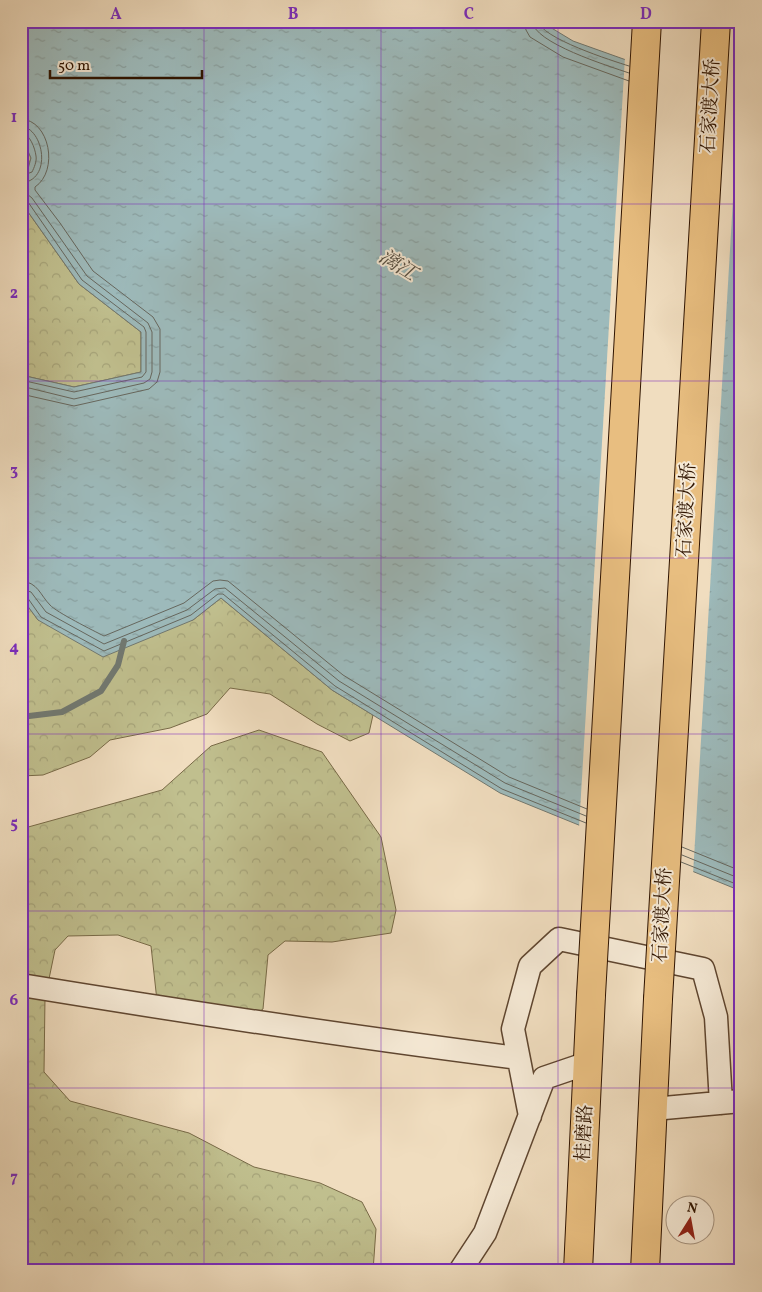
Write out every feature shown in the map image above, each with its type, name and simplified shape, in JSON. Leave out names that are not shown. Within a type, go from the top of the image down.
[{"type":"main road","name":"桂磨路","points":[[578,1271],[591,995],[647,21]]},
{"type":"main road","name":"石家渡大桥","points":[[653,1109],[716,21]]},
{"type":"main road","points":[[646,1271],[653,1109]]},
{"type":"street","points":[[530,1116],[513,1030],[530,966],[559,939],[704,970],[716,1017],[731,1102],[653,1109]]},
{"type":"street","points":[[21,985],[416,1045],[518,1058]]},
{"type":"street","points":[[460,1271],[485,1233],[544,1078],[588,1063]]},
{"type":"green space","points":[[21,135],[31,158],[28,169],[21,172]]},
{"type":"green space","points":[[21,202],[79,284],[141,332],[141,372],[74,387],[21,375]]},
{"type":"green space","points":[[21,597],[38,620],[193,620],[221,598],[332,690],[373,715],[369,733],[350,741],[317,724],[270,694],[230,688],[207,714],[170,728],[110,740],[90,757],[43,775],[21,776]]},
{"type":"green space","points":[[259,730],[322,752],[381,837],[396,910],[391,933],[332,942],[285,941],[268,955],[263,1009],[248,1020],[158,1010],[151,946],[118,935],[68,936],[55,950],[45,998],[44,1072],[70,1101],[189,1133],[254,1167],[320,1183],[362,1202],[376,1229],[373,1271],[21,1271],[21,829],[162,790],[211,746]]},
{"type":"water","name":"漓江","points":[[21,21],[540,21],[573,41],[741,101],[741,891],[500,793],[332,690],[221,598],[193,620],[103,657],[38,620],[21,597],[21,375],[74,387],[141,372],[141,332],[79,284],[21,202],[21,172],[28,169],[31,158],[21,135]]},
{"type":"pier","points":[[625,57],[739,98],[693,875],[579,828]]},
{"type":"waterway","points":[[21,717],[62,712],[101,691],[118,665],[124,641]]}]
